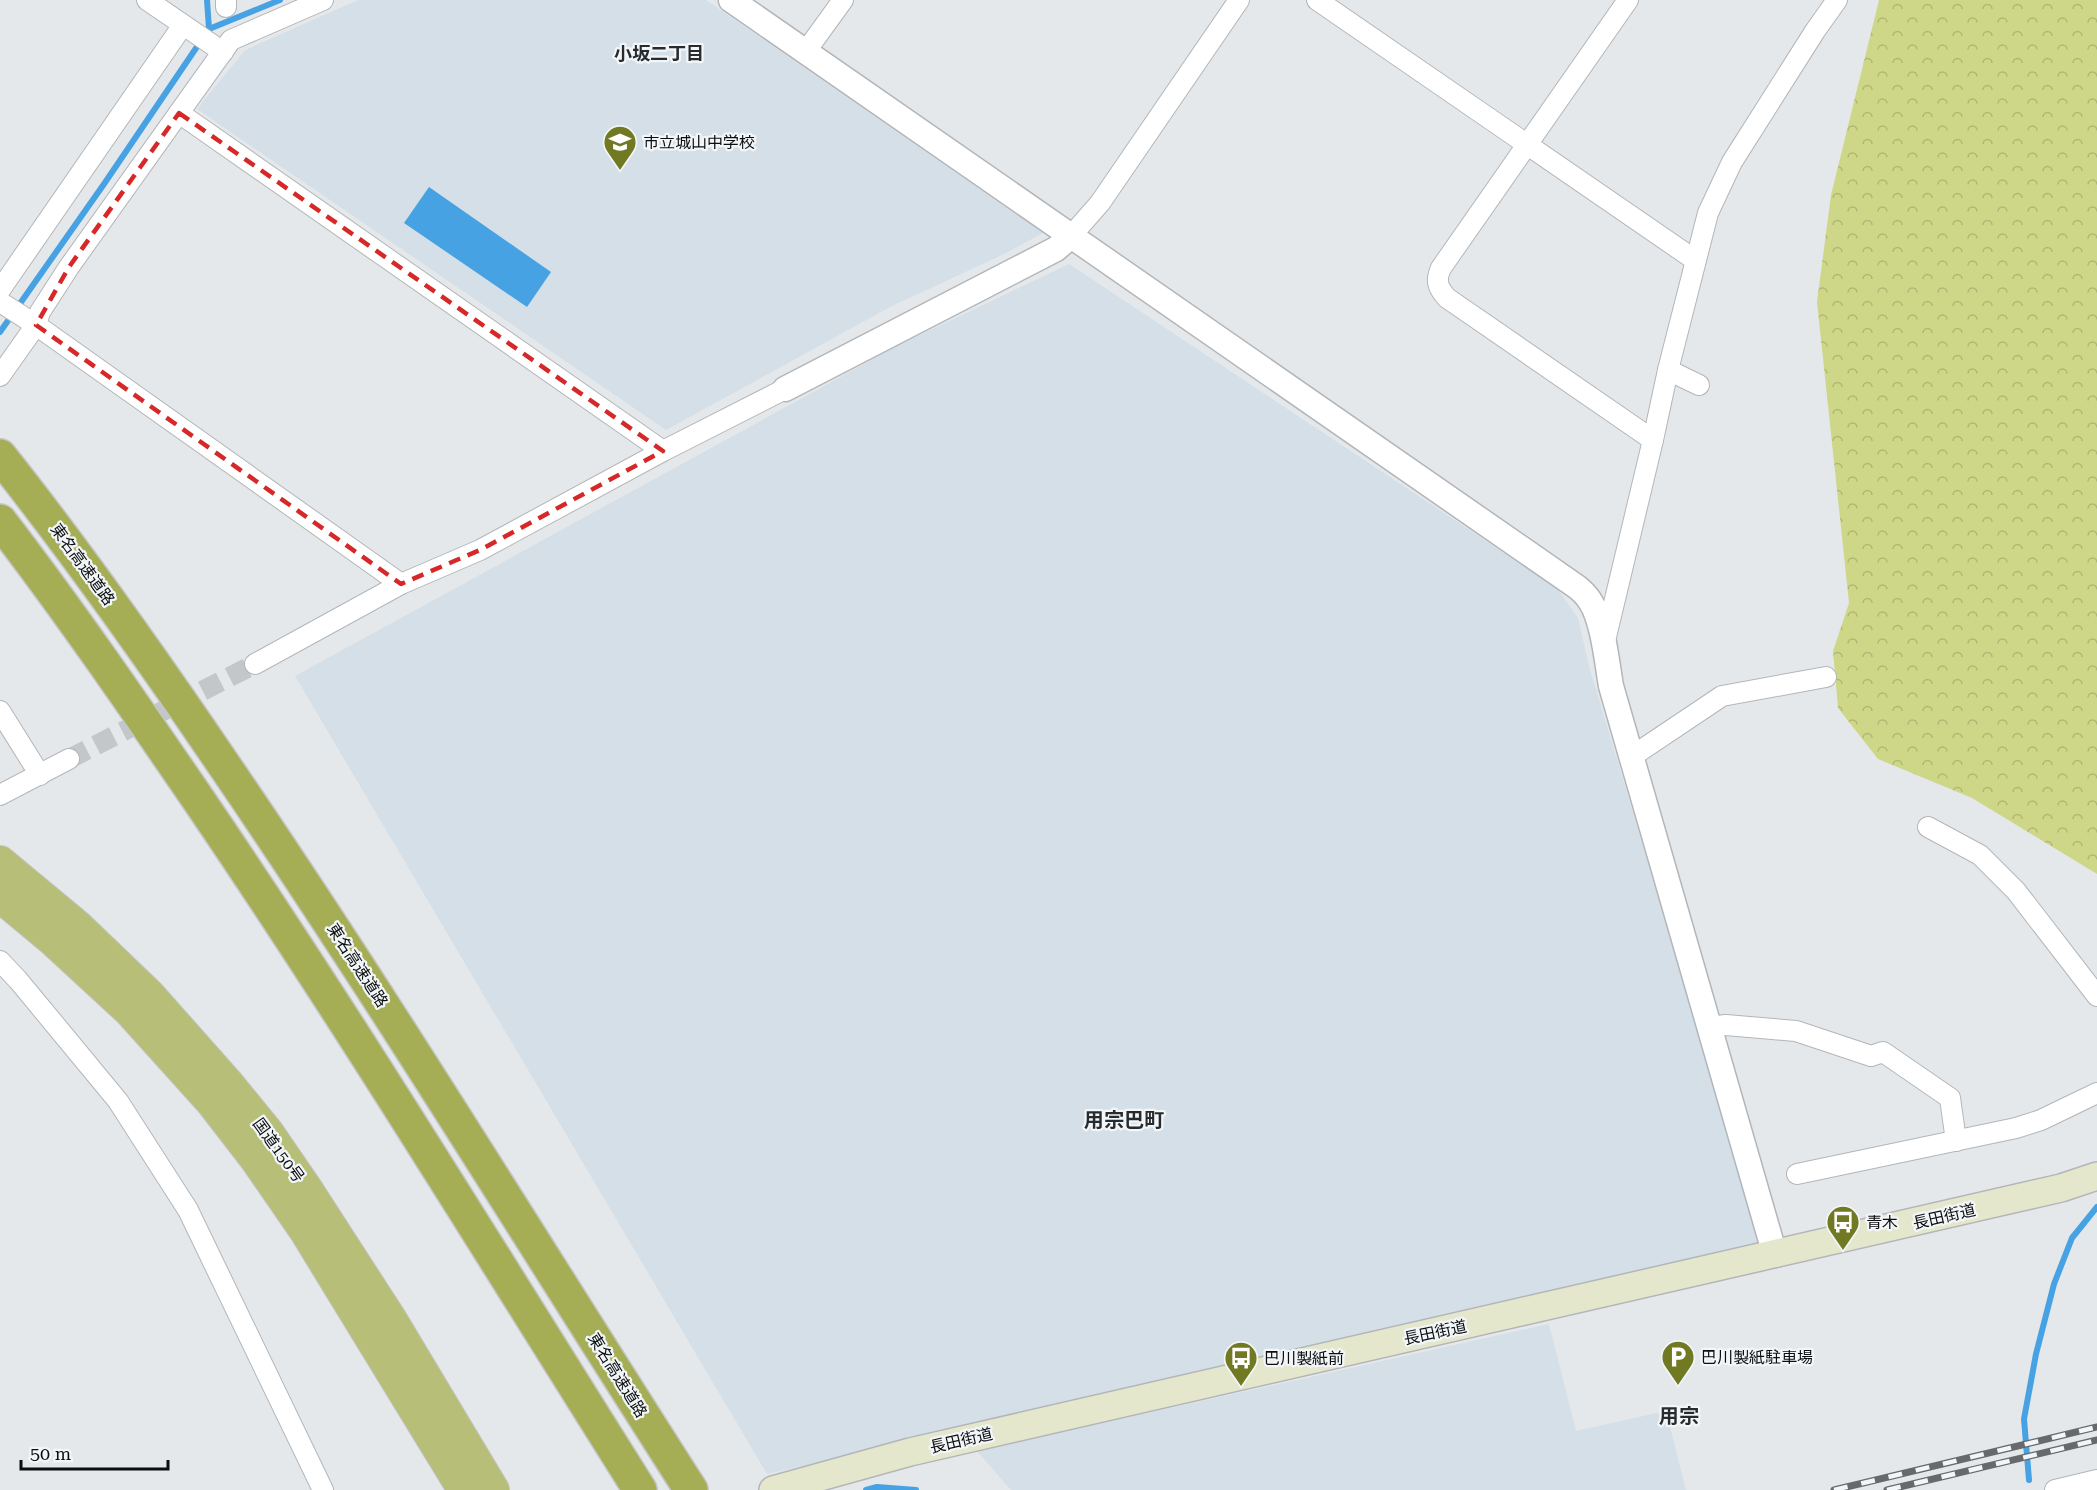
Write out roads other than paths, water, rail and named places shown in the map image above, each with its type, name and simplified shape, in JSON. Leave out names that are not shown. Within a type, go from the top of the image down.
[{"type":"highway","name":"東名高速道路","points":[[0,456],[47,515],[154,662],[323,911],[691,1490]]},
{"type":"highway","points":[[7,530],[88,640],[279,919],[406,1115],[640,1490]]},
{"type":"highway","name":"国道150号","points":[[0,862],[77,926],[149,995],[268,1133],[391,1320],[483,1489]]},
{"type":"highway","name":"国道150号","points":[[0,896],[53,940],[130,1011],[212,1102],[256,1159],[483,1489]]},
{"type":"main road","name":"長田街道","points":[[773,1490],[910,1452],[1775,1255],[2061,1188],[2097,1176]]},
{"type":"street","points":[[147,0],[219,49]]},
{"type":"street","points":[[0,376],[36,325],[40,312],[58,283],[179,113],[219,49],[231,40],[323,0]]},
{"type":"street","points":[[731,0],[1577,587],[1592,602],[1604,645],[1611,686],[1775,1255]]},
{"type":"street","points":[[806,51],[843,0]]},
{"type":"street","points":[[255,664],[401,584],[480,550],[663,451],[1056,249],[1071,236],[1100,203],[1239,0]]},
{"type":"street","points":[[1317,0],[1695,260]]},
{"type":"street","points":[[1628,0],[1526,144],[1437,277],[1440,290],[1447,298],[1653,440]]},
{"type":"street","points":[[1604,645],[1668,370],[1708,213],[1732,162],[1837,0]]},
{"type":"street","points":[[0,290],[186,26]]},
{"type":"street","points":[[179,113],[663,451]]},
{"type":"street","points":[[0,302],[36,325],[401,584]]},
{"type":"street","points":[[1668,370],[1699,385]]},
{"type":"street","points":[[1631,757],[1722,696],[1826,676]]},
{"type":"street","points":[[0,711],[40,775]]},
{"type":"street","points":[[0,795],[69,759]]},
{"type":"street","points":[[1928,827],[1980,855],[2016,891],[2097,996]]},
{"type":"street","points":[[0,961],[118,1101],[188,1210],[323,1490]]},
{"type":"street","points":[[1709,1027],[1726,1025],[1796,1031],[1870,1056],[1883,1052],[1950,1098],[1956,1141]]},
{"type":"street","points":[[1797,1174],[2016,1128],[2041,1120],[2097,1093]]},
{"type":"street","points":[[2055,1490],[2097,1480]]},
{"type":"water","points":[[429,187],[551,272],[527,307],[404,223]]},
{"type":"waterway","points":[[207,0],[209,29]]},
{"type":"waterway","points":[[0,332],[209,29],[280,0]]},
{"type":"waterway","points":[[2029,1480],[2024,1419],[2036,1354],[2054,1284],[2072,1238],[2097,1207]]},
{"type":"waterway","points":[[866,1490],[877,1487],[916,1490]]},
{"type":"tunnel","points":[[69,759],[255,664]]},
{"type":"railway","points":[[1834,1490],[2097,1427]]},
{"type":"railway","points":[[1887,1490],[2097,1440]]},
{"type":"place","name":"市立城山中学校","points":[[620,171]]},
{"type":"place","name":"青木","points":[[1843,1251]]},
{"type":"place","name":"巴川製紙駐車場","points":[[1678,1386]]},
{"type":"place","name":"巴川製紙前","points":[[1241,1387]]},
{"type":"district","name":"小坂二丁目","points":[[659,54]]},
{"type":"district","name":"用宗巴町","points":[[1124,1120]]},
{"type":"district","name":"用宗","points":[[1679,1416]]}]
